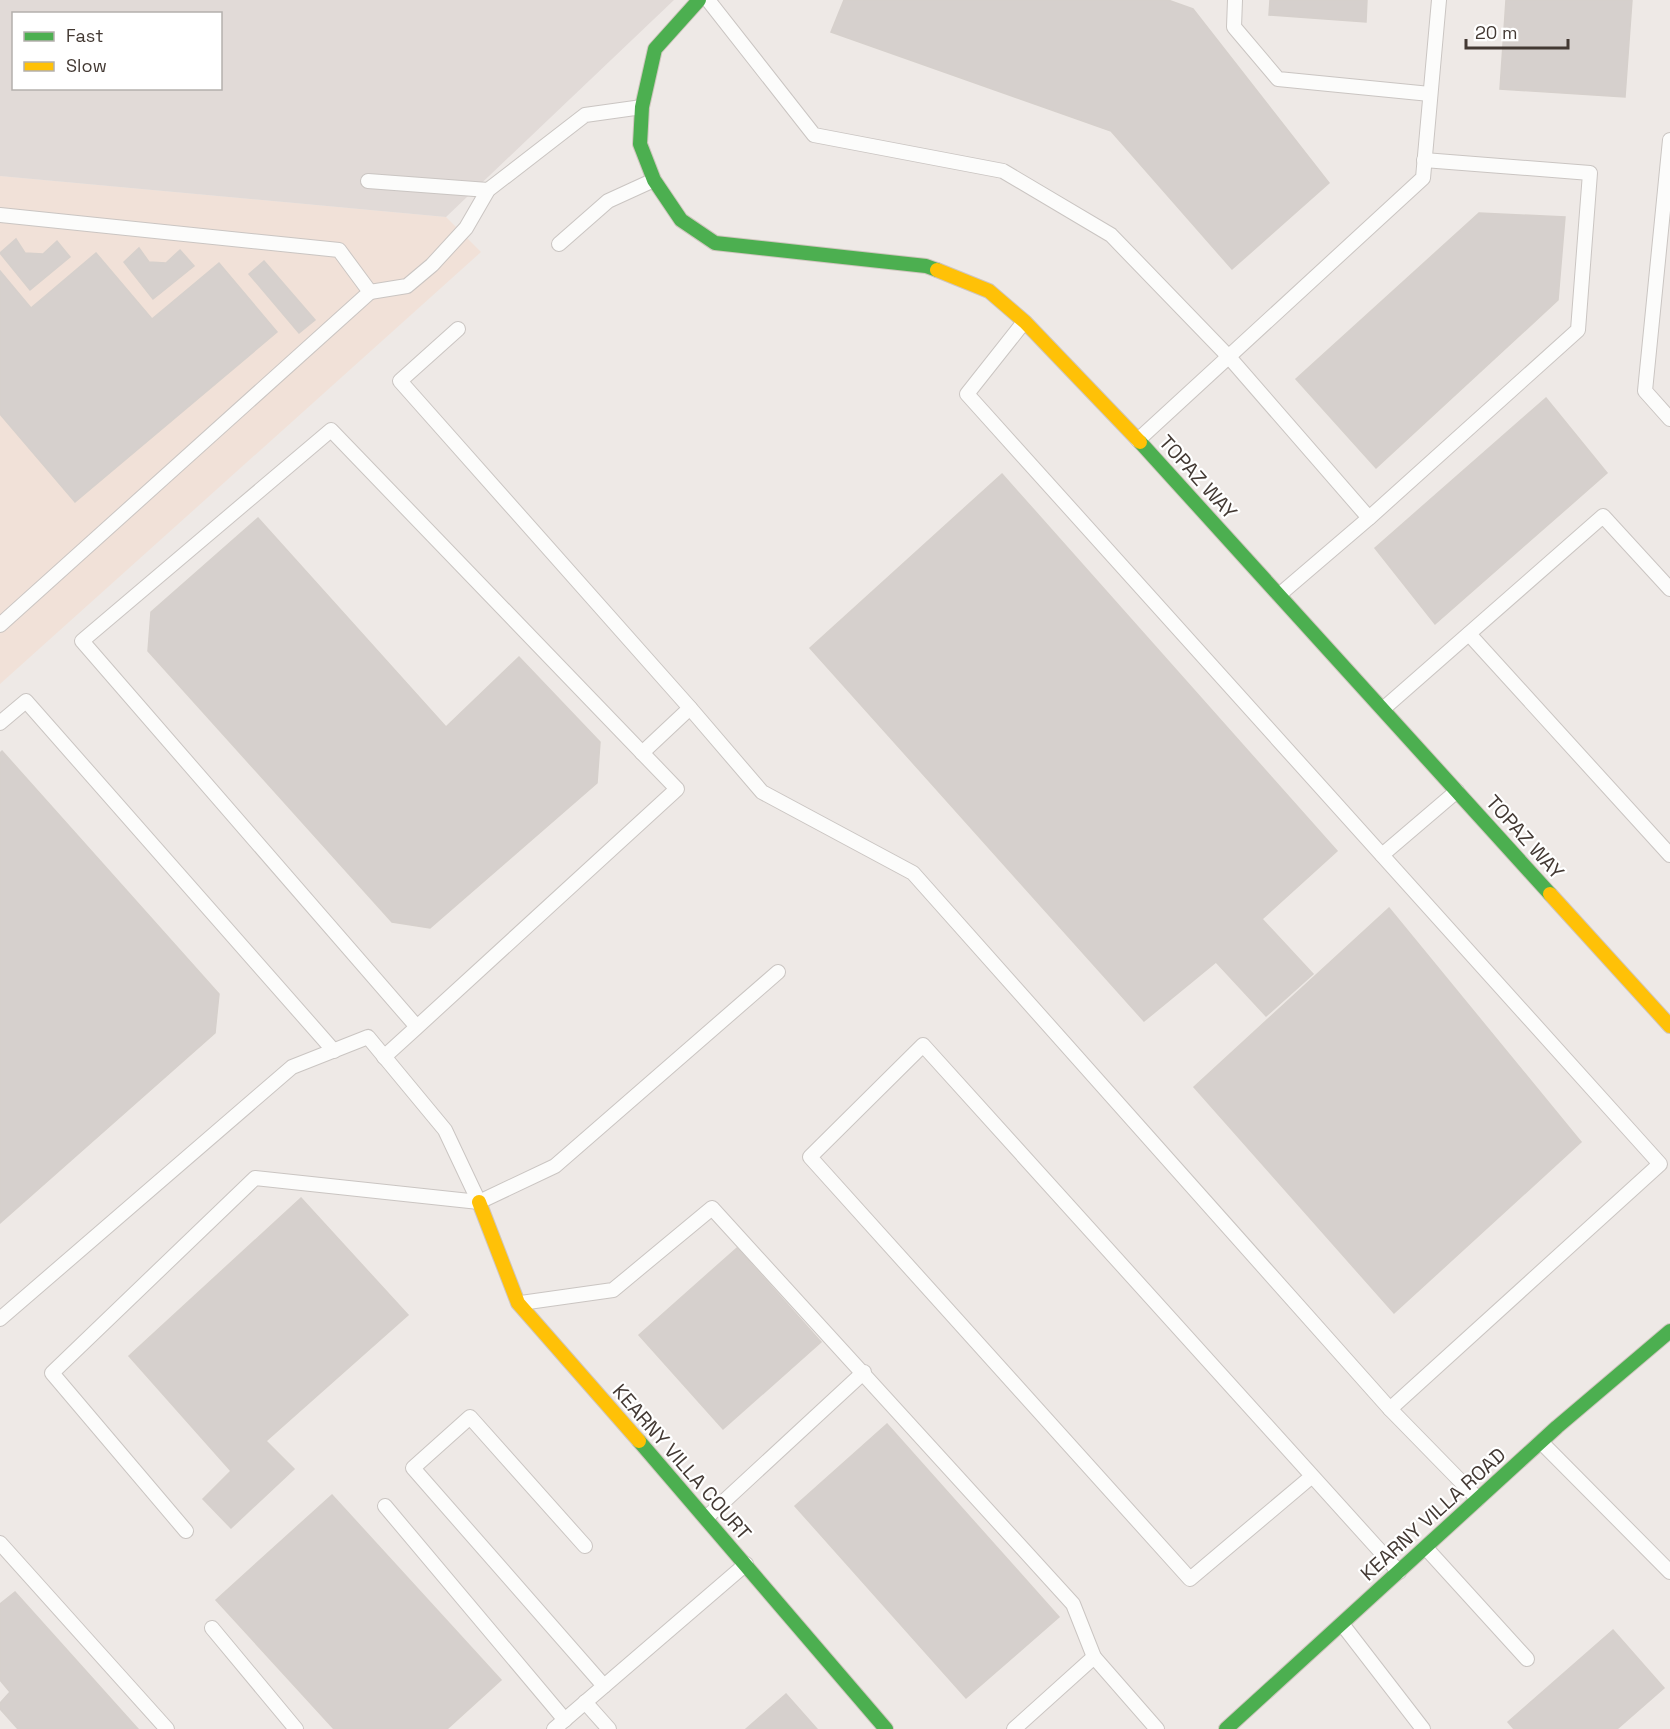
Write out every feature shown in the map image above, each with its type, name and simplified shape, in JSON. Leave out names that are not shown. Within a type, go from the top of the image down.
[{"type":"street","name":"TOPAZ WAY","points":[[699,0],[655,49],[642,107],[640,144],[654,180],[681,220],[715,243],[926,266],[989,291],[1024,322],[1138,440],[1670,1026]]},
{"type":"street","name":"KEARNY VILLA COURT","points":[[479,1202],[518,1303],[746,1564],[886,1729]]},
{"type":"street","name":"KEARNY VILLA ROAD","points":[[1226,1729],[1541,1442],[1670,1331]]},
{"type":"lane","points":[[708,0],[814,135],[1003,171],[1111,235],[1229,357],[1370,518]]},
{"type":"lane","points":[[1235,0],[1234,27],[1278,79],[1430,94]]},
{"type":"lane","points":[[1138,440],[1423,178],[1439,0]]},
{"type":"lane","points":[[0,625],[370,292],[407,286],[432,265],[466,228],[488,190],[585,115],[642,107]]},
{"type":"lane","points":[[1670,140],[1645,391],[1670,419]]},
{"type":"lane","points":[[1279,595],[1370,518],[1578,330],[1590,173],[1424,160]]},
{"type":"lane","points":[[559,244],[608,201],[654,180]]},
{"type":"lane","points":[[368,181],[488,190]]},
{"type":"lane","points":[[0,215],[339,250],[370,292]]},
{"type":"lane","points":[[1024,322],[967,394],[1660,1164],[1390,1409]]},
{"type":"lane","points":[[458,329],[400,381],[762,792],[914,873],[1390,1409],[1478,1499]]},
{"type":"lane","points":[[384,1057],[417,1027],[677,789],[331,430],[82,641],[417,1027]]},
{"type":"lane","points":[[1383,710],[1603,516],[1670,589]]},
{"type":"lane","points":[[1469,634],[1670,855]]},
{"type":"lane","points":[[0,723],[26,701],[334,1050]]},
{"type":"lane","points":[[642,753],[690,708]]},
{"type":"lane","points":[[1382,855],[1457,792]]},
{"type":"lane","points":[[186,1531],[52,1373],[255,1178],[479,1202],[555,1166],[778,972]]},
{"type":"lane","points":[[0,1319],[292,1067],[368,1037],[445,1130],[479,1202]]},
{"type":"lane","points":[[1311,1478],[1190,1579],[810,1158],[923,1045],[1311,1478],[1399,1572]]},
{"type":"lane","points":[[518,1303],[613,1290],[712,1208],[864,1372],[1072,1604],[1094,1657],[1156,1729]]},
{"type":"lane","points":[[706,1518],[864,1372]]},
{"type":"lane","points":[[585,1546],[470,1418],[414,1468],[604,1686]]},
{"type":"lane","points":[[1541,1442],[1670,1572]]},
{"type":"lane","points":[[385,1506],[559,1725],[746,1564]]},
{"type":"lane","points":[[0,1543],[167,1729]]},
{"type":"lane","points":[[1426,1548],[1527,1659]]},
{"type":"lane","points":[[1342,1623],[1423,1729]]},
{"type":"lane","points":[[212,1628],[296,1729]]},
{"type":"lane","points":[[1014,1729],[1094,1657]]},
{"type":"lane","points":[[585,1702],[609,1729]]},
{"type":"shaded area","points":[[0,0],[674,0],[446,217],[0,176]]},
{"type":"shaded area","points":[[0,176],[446,217],[481,252],[0,684]]},
{"type":"building","points":[[844,0],[1168,0],[1193,9],[1329,183],[1232,269],[1111,131],[831,32]]},
{"type":"building","points":[[1270,0],[1367,0],[1366,22],[1269,15]]},
{"type":"building","points":[[1506,0],[1632,0],[1625,97],[1500,89]]},
{"type":"building","points":[[1479,213],[1565,217],[1558,300],[1376,468],[1296,379]]},
{"type":"building","points":[[16,239],[25,253],[43,254],[57,241],[70,257],[30,290],[0,253]]},
{"type":"building","points":[[139,248],[149,262],[166,263],[180,250],[194,266],[153,299],[124,262]]},
{"type":"building","points":[[96,253],[152,319],[219,263],[277,332],[75,502],[0,414],[0,271],[31,308]]},
{"type":"building","points":[[264,261],[315,320],[299,333],[249,274]]},
{"type":"building","points":[[1546,398],[1607,473],[1435,624],[1375,548]]},
{"type":"building","points":[[1002,474],[1337,851],[1262,919],[1313,974],[1266,1016],[1216,962],[1144,1021],[810,648]]},
{"type":"building","points":[[258,518],[446,727],[519,657],[600,742],[597,783],[430,928],[392,922],[148,651],[151,612]]},
{"type":"building","points":[[2,751],[219,994],[215,1033],[0,1223],[0,753]]},
{"type":"building","points":[[1389,908],[1581,1142],[1394,1313],[1194,1087]]},
{"type":"building","points":[[301,1198],[408,1315],[266,1441],[294,1469],[231,1528],[203,1499],[231,1471],[129,1356]]},
{"type":"building","points":[[737,1248],[821,1342],[723,1429],[639,1335]]},
{"type":"building","points":[[887,1424],[1059,1617],[966,1698],[795,1506]]},
{"type":"building","points":[[332,1495],[501,1680],[447,1729],[334,1729],[216,1600]]},
{"type":"building","points":[[15,1592],[138,1729],[18,1729],[0,1709],[0,1703],[10,1692],[0,1680],[0,1604]]},
{"type":"building","points":[[1613,1630],[1664,1688],[1617,1729],[1514,1729],[1508,1722]]},
{"type":"building","points":[[786,1694],[817,1729],[746,1729]]},
{"type":"traffic: fast","points":[[699,0],[655,49],[642,107],[640,144],[654,180],[681,220],[715,243],[926,266],[937,270]]},
{"type":"traffic: fast","points":[[1140,442],[1550,894]]},
{"type":"traffic: fast","points":[[1226,1729],[1557,1427],[1670,1331]]},
{"type":"traffic: fast","points":[[639,1441],[886,1729]]},
{"type":"traffic: slow","points":[[937,270],[989,291],[1025,322],[1140,442]]},
{"type":"traffic: slow","points":[[1550,894],[1670,1026]]},
{"type":"traffic: slow","points":[[479,1202],[518,1303],[639,1441]]}]
